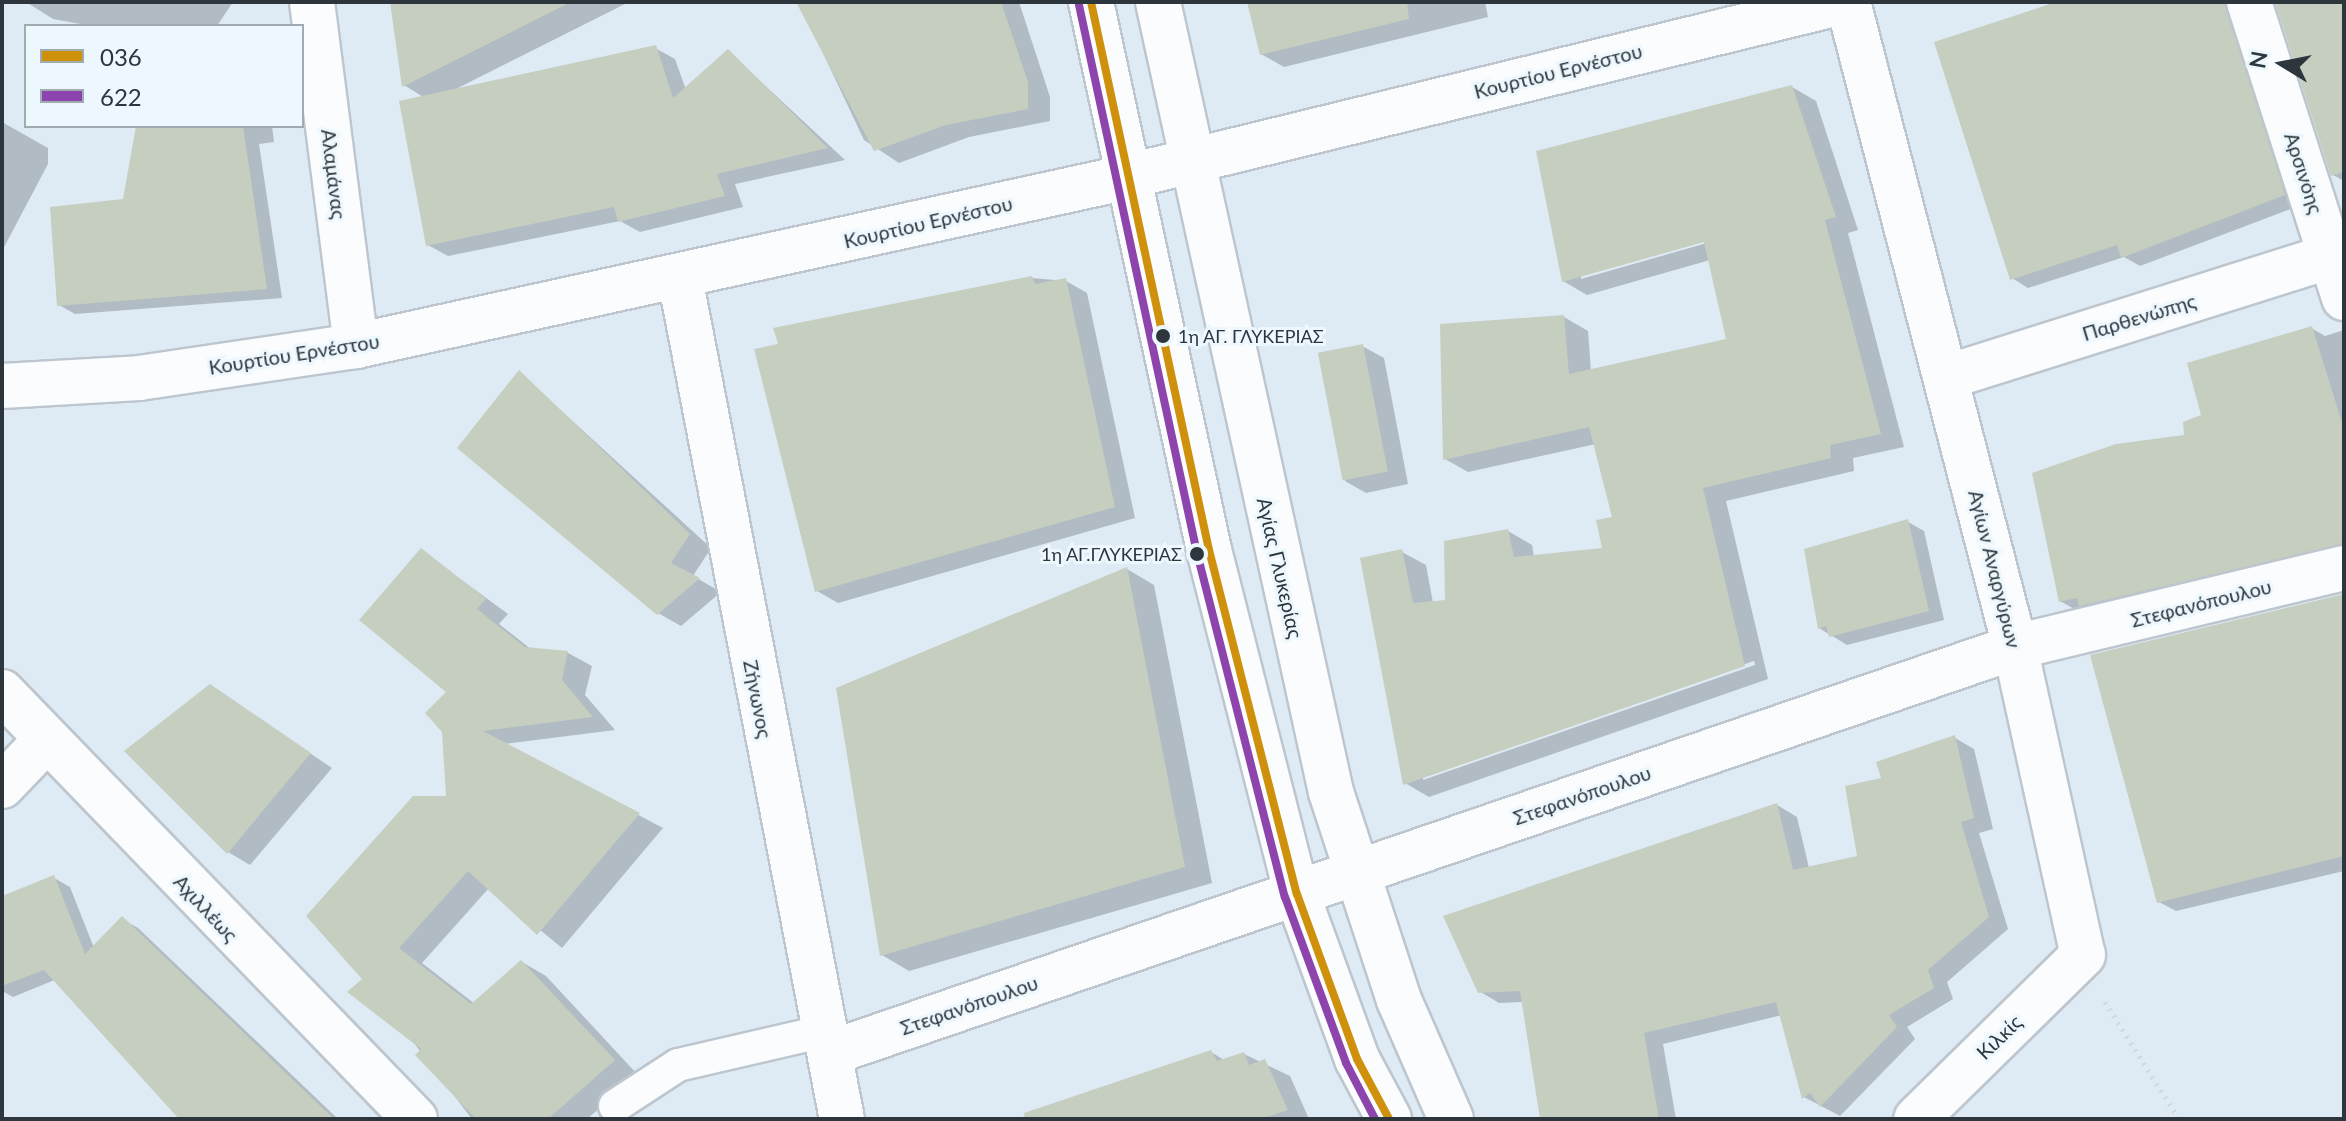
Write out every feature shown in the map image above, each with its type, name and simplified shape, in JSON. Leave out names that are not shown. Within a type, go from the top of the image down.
[{"type":"street","name":"Αλαμάνας","points":[[312,2],[356,346]]},
{"type":"street","points":[[1091,2],[1209,550],[1297,894],[1357,1059],[1389,1119]]},
{"type":"street","name":"Αγίας Γλυκερίας","points":[[1158,2],[1191,160],[1354,873],[1451,1119]]},
{"type":"street","name":"Κουρτίου Ερνέστου","points":[[2,386],[139,378],[356,346],[680,278],[1127,176],[1846,2]]},
{"type":"street","name":"Αγίων Αναργύρων","points":[[1846,2],[1947,377],[2015,647],[2083,955]]},
{"type":"street","name":"Αρσινόης","points":[[2249,2],[2344,298]]},
{"type":"street","name":"Παρθενώπης","points":[[1947,377],[2331,256]]},
{"type":"street","name":"Ζήνωνος","points":[[680,278],[842,1119]]},
{"type":"street","name":"Στεφανόπουλου","points":[[827,1042],[1297,894],[2015,647],[2344,568]]},
{"type":"street","name":"Αχιλλέως","points":[[2,692],[415,1119]]},
{"type":"street","points":[[2,786],[47,739]]},
{"type":"street","name":"Κιλκίς","points":[[1916,1119],[2083,955]]},
{"type":"lane","name":"Στεφανόπουλου","points":[[615,1106],[678,1065],[827,1042]]},
{"type":"path","points":[[2083,955],[2109,1011],[2179,1119]]},
{"type":"building","points":[[390,2],[571,2],[402,87]]},
{"type":"building","points":[[796,2],[1001,2],[1028,82],[1028,109],[946,125],[874,151]]},
{"type":"building","points":[[1247,2],[1407,2],[1409,19],[1260,55]]},
{"type":"building","points":[[2057,2],[2225,2],[2285,195],[2121,258],[2117,245],[2010,280],[1934,42]]},
{"type":"building","points":[[2275,2],[2344,2],[2344,172],[2331,176]]},
{"type":"building","points":[[656,45],[673,98],[728,49],[828,148],[717,174],[725,196],[618,222],[614,207],[426,246],[399,101]]},
{"type":"building","points":[[1792,85],[1836,217],[1825,220],[1881,434],[1830,445],[1831,458],[1703,488],[1745,666],[1403,785],[1360,558],[1402,549],[1413,603],[1445,600],[1444,541],[1508,529],[1514,557],[1602,548],[1596,520],[1612,517],[1589,427],[1443,460],[1440,324],[1564,315],[1569,374],[1726,339],[1704,242],[1562,282],[1536,151]]},
{"type":"building","points":[[136,128],[243,128],[267,289],[57,306],[50,207],[123,199]]},
{"type":"building","points":[[1032,276],[1035,284],[1066,278],[1115,507],[815,592],[754,349],[778,344],[773,328]]},
{"type":"building","points":[[2312,326],[2344,429],[2344,544],[2079,606],[2077,598],[2059,602],[2032,473],[2116,444],[2184,435],[2183,422],[2201,415],[2187,363]]},
{"type":"building","points":[[1363,344],[1388,472],[1343,480],[1318,353]]},
{"type":"building","points":[[519,370],[690,534],[671,563],[700,578],[657,615],[457,448]]},
{"type":"building","points":[[1908,519],[1929,611],[1829,637],[1826,626],[1818,629],[1804,549]]},
{"type":"building","points":[[421,548],[486,599],[477,609],[525,647],[568,651],[562,680],[593,717],[483,731],[640,813],[537,935],[468,871],[399,948],[471,1004],[521,960],[615,1060],[548,1119],[476,1119],[415,1055],[421,1049],[347,992],[362,979],[306,916],[413,796],[446,796],[442,732],[425,713],[446,692],[359,620]]},
{"type":"building","points":[[1127,567],[1185,867],[880,956],[836,688]]},
{"type":"building","points":[[2344,594],[2344,856],[2157,903],[2090,655]]},
{"type":"building","points":[[210,684],[311,753],[227,854],[124,751]]},
{"type":"building","points":[[1955,735],[1974,818],[1961,822],[1989,917],[1928,970],[1934,988],[1889,1015],[1897,1027],[1820,1107],[1810,1093],[1802,1099],[1776,1002],[1644,1033],[1659,1119],[1540,1119],[1520,991],[1478,993],[1443,916],[1777,803],[1793,870],[1857,856],[1845,786],[1881,778],[1876,762]]},
{"type":"building","points":[[54,875],[85,954],[122,916],[334,1119],[179,1119],[44,970],[2,986],[2,896]]},
{"type":"building","points":[[1211,1050],[1217,1061],[1244,1052],[1249,1065],[1265,1059],[1288,1110],[1261,1119],[1025,1119],[1024,1113]]},
{"type":"transit line","name":"036","points":[[1091,2],[1209,550],[1297,894],[1357,1059],[1389,1119]]},
{"type":"transit line","name":"622","points":[[1079,5],[1197,553],[1285,897],[1346,1063],[1375,1119]]},
{"type":"place","name":"1η ΑΓ. ΓΛΥΚΕΡΙΑΣ","points":[[1163,336]]},
{"type":"place","name":"1η ΑΓ.ΓΛΥΚΕΡΙΑΣ","points":[[1197,554]]}]
